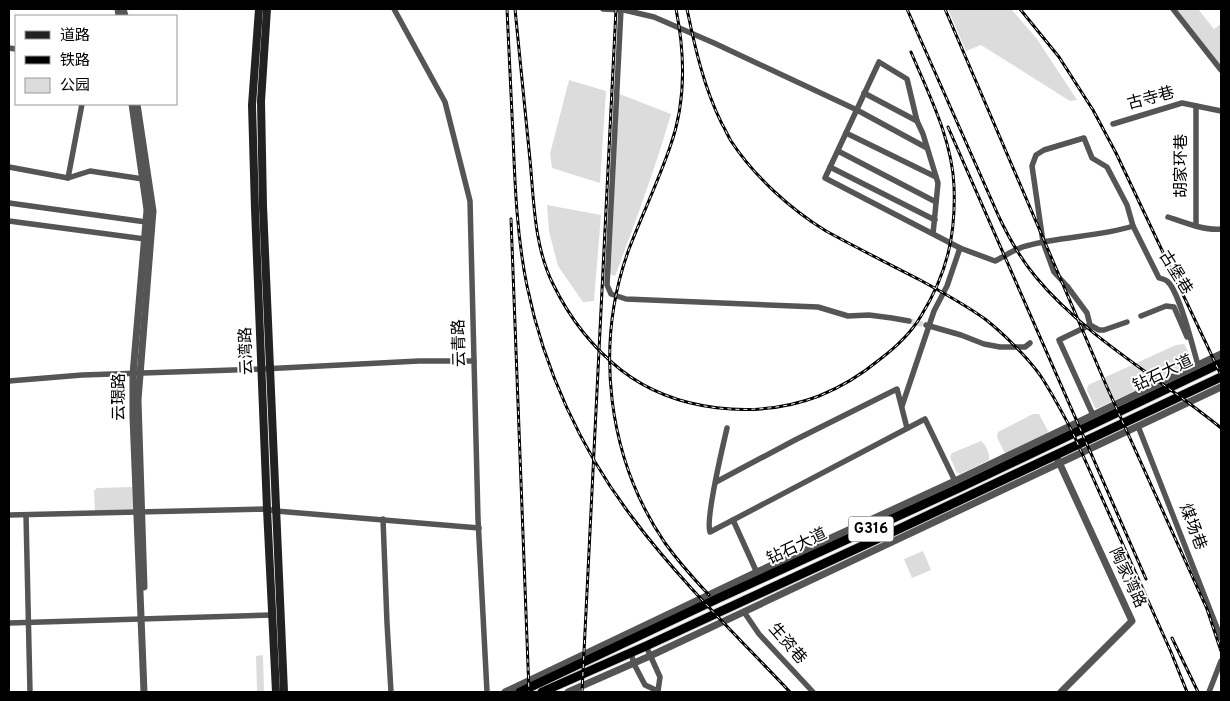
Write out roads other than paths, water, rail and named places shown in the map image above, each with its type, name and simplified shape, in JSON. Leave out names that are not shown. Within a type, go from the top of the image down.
[{"type":"highway","name":"钻石大道","points":[[518,690],[720,598],[759,576],[1221,364]]},
{"type":"highway","name":"钻石大道","points":[[542,692],[1018,478],[1221,377]]},
{"type":"main road","name":"云湾路","points":[[259,9],[252,109],[256,265],[266,369],[276,510],[279,680],[275,692]]},
{"type":"main road","name":"云湾路","points":[[267,9],[261,108],[266,369],[266,509],[272,615],[279,680],[285,692]]},
{"type":"street","name":"云青路","points":[[394,9],[445,102],[470,201],[479,528],[487,692]]},
{"type":"street","points":[[603,9],[621,9],[654,17],[857,110],[927,148]]},
{"type":"street","points":[[621,9],[607,285],[610,294],[626,299],[818,307],[848,316],[869,315],[909,321]]},
{"type":"street","points":[[1173,9],[1221,70]]},
{"type":"street","points":[[933,234],[938,183],[917,121],[907,78],[879,62],[825,178],[933,234],[960,248],[995,261],[1024,246],[1116,231],[1133,226]]},
{"type":"street","points":[[864,93],[917,121]]},
{"type":"street","name":"古寺巷","points":[[1113,124],[1182,104],[1196,106]]},
{"type":"street","points":[[68,178],[82,105]]},
{"type":"street","name":"云璟路","points":[[132,105],[147,210],[134,417],[140,512],[144,692]]},
{"type":"street","name":"云璟路","points":[[137,105],[153,211],[137,374]]},
{"type":"street","points":[[1196,106],[1221,110]]},
{"type":"street","name":"胡家环巷","points":[[1196,106],[1196,226]]},
{"type":"street","points":[[846,133],[936,177]]},
{"type":"street","name":"古堡巷","points":[[1043,242],[1032,166],[1036,155],[1044,150],[1084,138],[1092,158],[1107,167],[1127,205],[1133,226],[1159,278],[1167,281],[1174,292],[1188,327],[1198,365]]},
{"type":"street","points":[[838,151],[936,202]]},
{"type":"street","points":[[9,167],[68,178],[90,171],[143,179]]},
{"type":"street","points":[[830,167],[934,220]]},
{"type":"street","points":[[9,203],[146,222]]},
{"type":"street","points":[[1168,217],[1196,226],[1221,229]]},
{"type":"street","points":[[9,221],[145,239]]},
{"type":"street","points":[[1043,242],[1054,272],[1087,313],[1090,325],[1099,330],[1104,330],[1127,322]]},
{"type":"street","points":[[902,406],[927,325],[947,286],[960,248]]},
{"type":"street","points":[[1141,316],[1166,306],[1174,307],[1195,356]]},
{"type":"street","points":[[927,325],[984,344],[1026,347],[1030,344]]},
{"type":"street","points":[[1090,325],[1059,340],[1092,415]]},
{"type":"street","points":[[895,513],[955,481],[971,478],[1092,415],[1221,354]]},
{"type":"street","points":[[9,382],[82,375],[266,369],[419,361],[474,361]]},
{"type":"street","points":[[1057,459],[1138,426],[1221,387]]},
{"type":"street","points":[[716,482],[897,389],[908,428]]},
{"type":"street","points":[[727,428],[708,527],[710,532],[925,420],[955,481]]},
{"type":"street","name":"煤场巷","points":[[1138,426],[1221,638]]},
{"type":"street","name":"陶家湾路","points":[[1057,459],[1132,621],[1060,692]]},
{"type":"street","points":[[568,692],[634,664],[744,612],[1018,478]]},
{"type":"street","points":[[9,515],[266,509],[479,528]]},
{"type":"street","points":[[26,515],[30,692]]},
{"type":"street","points":[[383,519],[391,692]]},
{"type":"street","points":[[733,520],[759,576]]},
{"type":"street","name":"生资巷","points":[[744,612],[759,634],[813,692]]},
{"type":"street","points":[[9,623],[272,615]]},
{"type":"street","name":"云璟路","points":[[143,619],[148,692]]},
{"type":"street","points":[[631,653],[634,664],[645,685],[658,691],[660,677],[646,646]]},
{"type":"street","points":[[1209,692],[1221,661]]},
{"type":"street","points":[[507,692],[518,690]]},
{"type":"tunnel","points":[[909,321],[926,325]]},
{"type":"railway","points":[[507,9],[516,193],[521,249],[534,317],[554,378],[596,464],[632,517],[688,585],[790,692]]},
{"type":"railway","points":[[515,9],[538,239],[553,284],[566,308],[582,331],[600,352],[621,370],[642,384],[666,395],[691,403],[717,408],[769,408],[795,403],[835,389],[865,371],[897,345],[917,322],[930,300],[948,254],[953,221],[954,186],[949,151],[939,118],[911,52]]},
{"type":"railway","points":[[582,692],[616,9]]},
{"type":"railway","points":[[676,9],[682,61],[679,113],[670,147],[629,249],[618,286],[612,323],[610,362],[612,400],[619,438],[630,475],[645,510],[665,543],[709,595]]},
{"type":"railway","points":[[687,9],[693,38],[710,96],[731,141],[750,167],[799,213],[826,231],[936,289],[985,319],[1014,346],[1040,375],[1072,431],[1187,692]]},
{"type":"railway","points":[[907,9],[999,217],[1015,248],[1035,276],[1055,298],[1100,338],[1221,428]]},
{"type":"railway","points":[[945,9],[1106,385],[1207,609],[1221,651]]},
{"type":"railway","points":[[1020,9],[1059,57],[1093,110],[1116,153],[1221,375]]},
{"type":"railway","points":[[948,127],[1146,579]]},
{"type":"railway","points":[[511,219],[529,692]]},
{"type":"railway","points":[[1172,638],[1198,692]]}]
